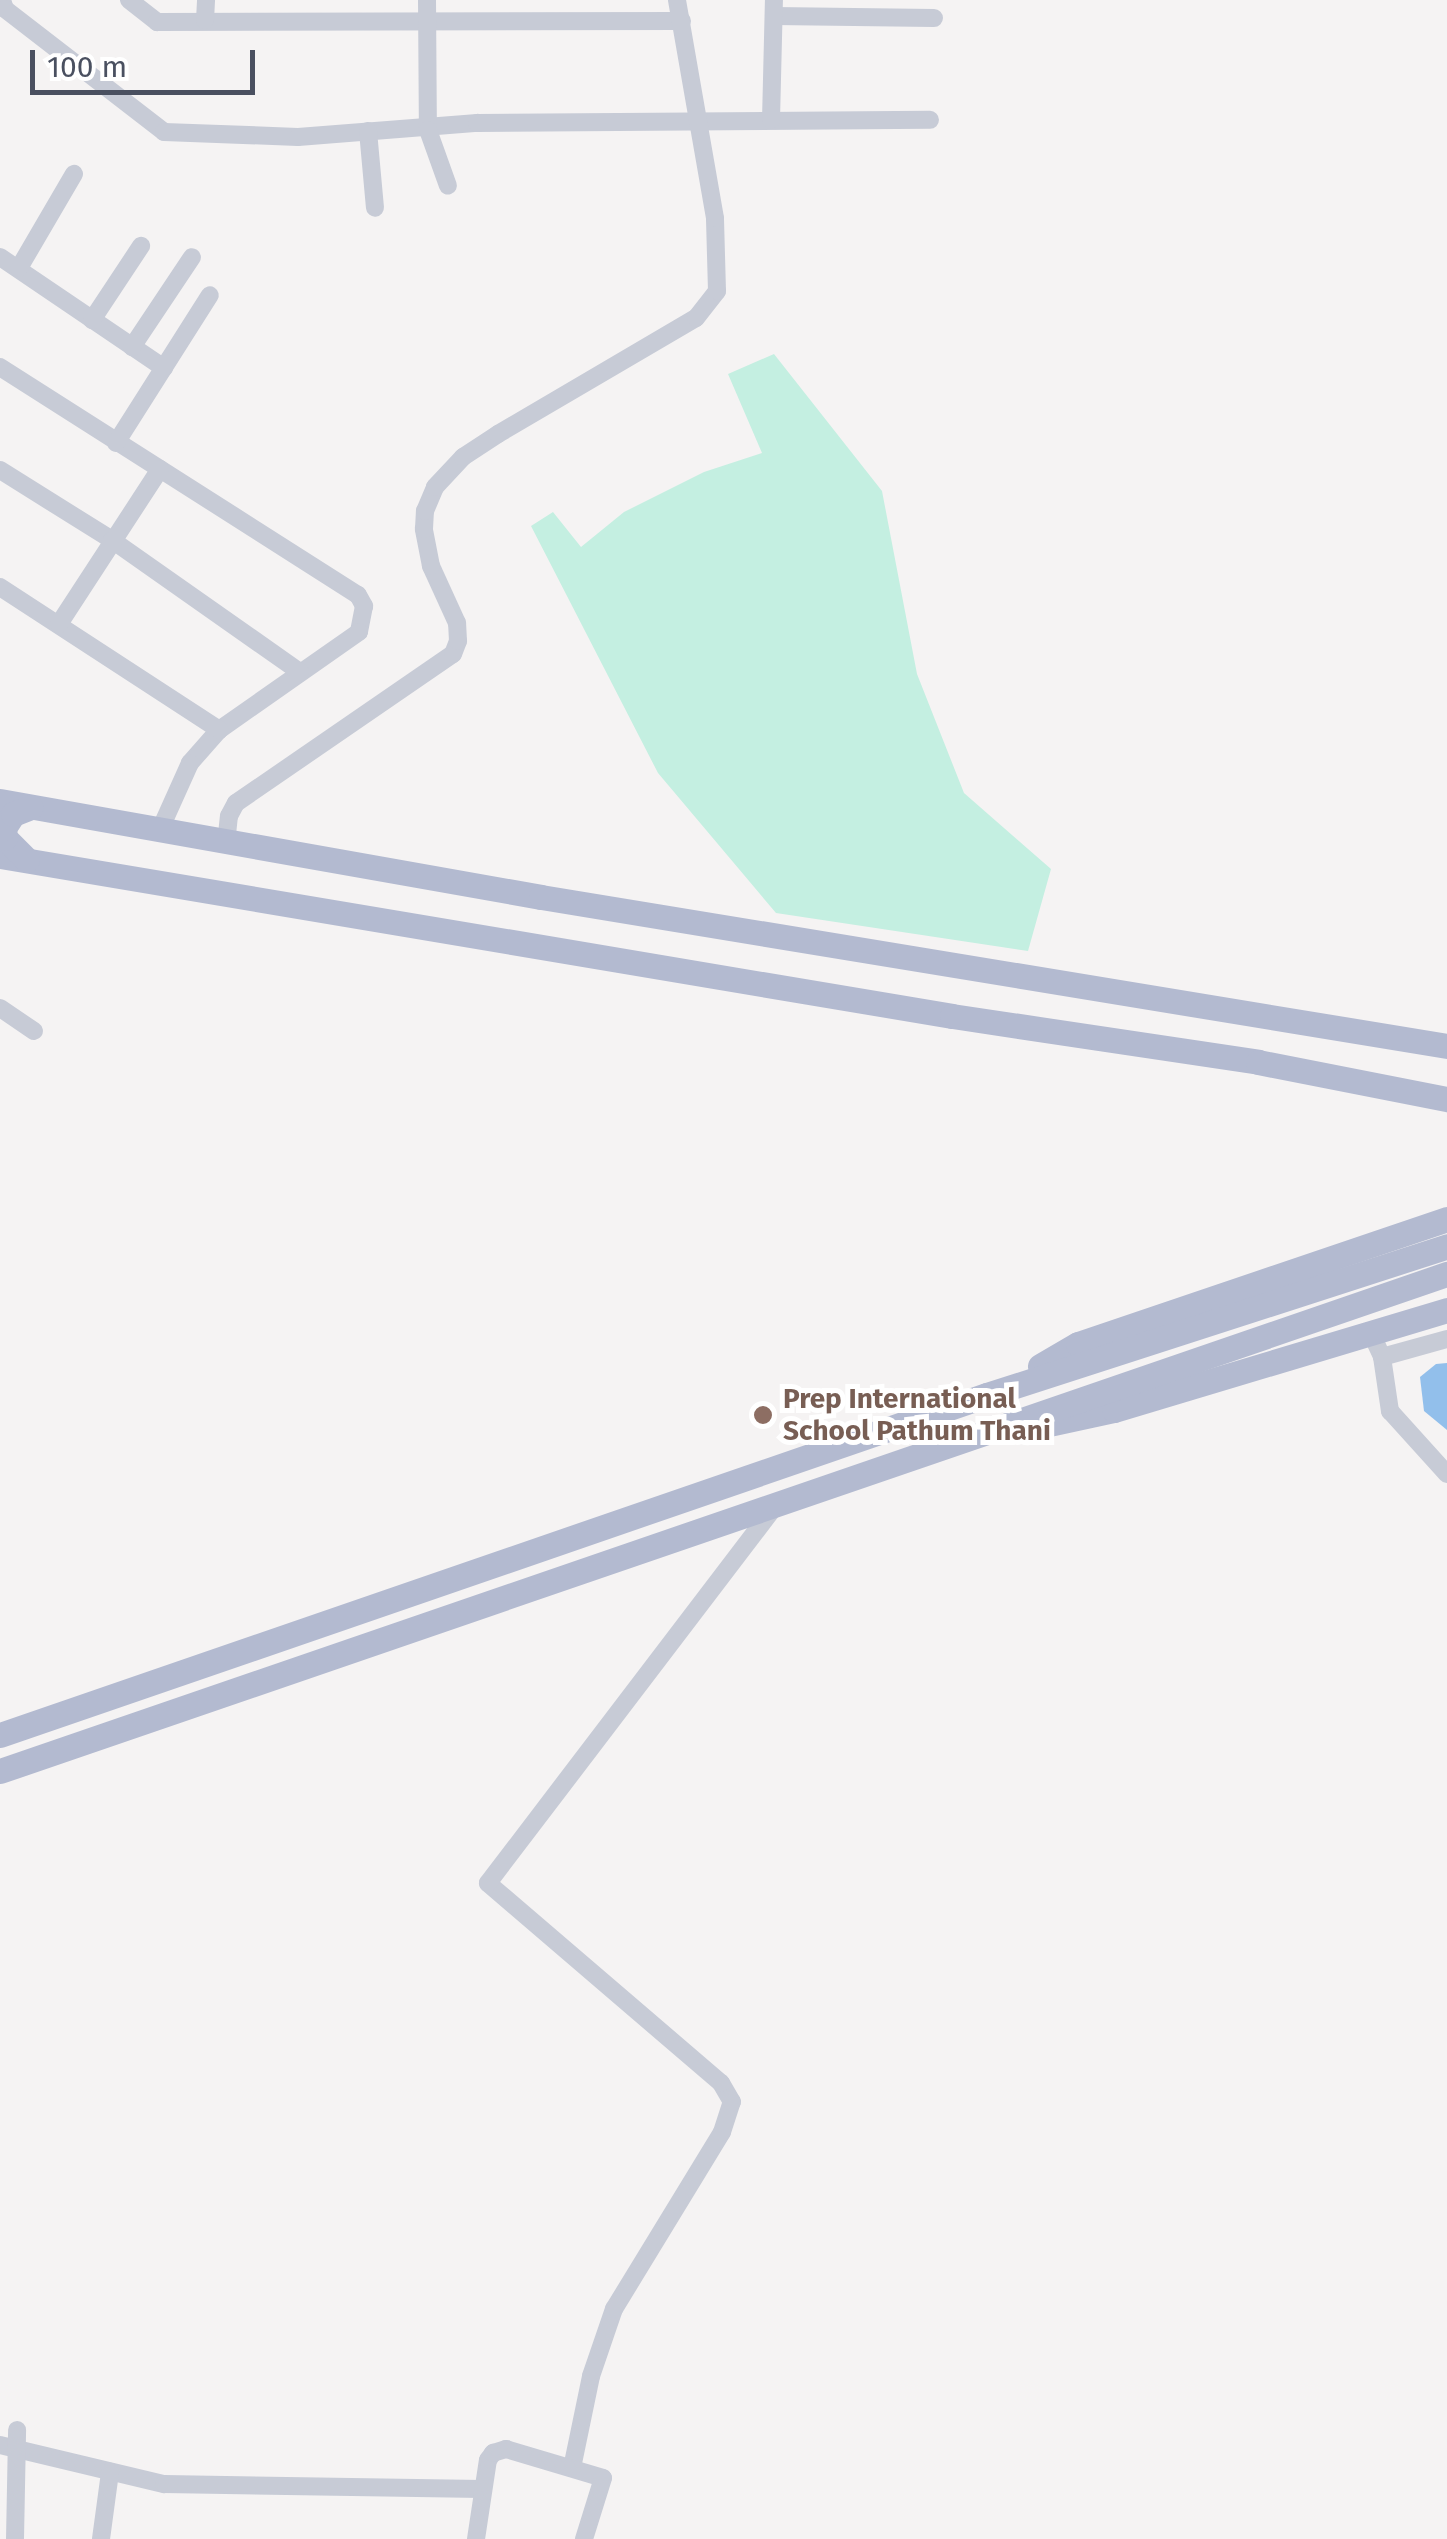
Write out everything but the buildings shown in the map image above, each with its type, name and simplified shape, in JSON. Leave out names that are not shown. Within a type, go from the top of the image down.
[{"type":"main road","points":[[0,801],[226,844],[1447,1046]]},
{"type":"main road","points":[[27,860],[5,838],[4,828],[12,814],[31,807]]},
{"type":"main road","points":[[0,856],[1447,1096]]},
{"type":"main road","points":[[1392,1087],[1447,1108]]},
{"type":"main road","points":[[987,1395],[1078,1344],[1447,1219]]},
{"type":"main road","points":[[0,1735],[987,1395],[1447,1246]]},
{"type":"main road","points":[[0,1771],[1447,1274]]},
{"type":"main road","points":[[942,1447],[1114,1410],[1377,1345],[1447,1310]]},
{"type":"street","points":[[2,0],[6,9],[164,132],[298,137],[428,130],[476,123],[930,120]]},
{"type":"street","points":[[129,0],[157,22],[682,22]]},
{"type":"street","points":[[205,20],[206,0]]},
{"type":"street","points":[[426,0],[428,130],[448,186]]},
{"type":"street","points":[[226,844],[229,816],[236,803],[453,654],[458,640],[457,624],[431,566],[424,529],[424,512],[435,487],[463,457],[498,434],[696,318],[717,291],[720,264],[701,123],[678,0]]},
{"type":"street","points":[[771,120],[774,8],[934,18]]},
{"type":"street","points":[[368,131],[375,208]]},
{"type":"street","points":[[19,268],[74,174]]},
{"type":"street","points":[[92,320],[142,246]]},
{"type":"street","points":[[0,257],[164,368]]},
{"type":"street","points":[[132,347],[192,257]]},
{"type":"street","points":[[116,443],[210,295]]},
{"type":"street","points":[[0,367],[358,595],[365,619],[359,632],[219,730],[190,763],[159,832]]},
{"type":"street","points":[[59,624],[160,469]]},
{"type":"street","points":[[0,470],[112,540],[300,672]]},
{"type":"street","points":[[0,587],[219,730]]},
{"type":"street","points":[[0,1032],[6,1012],[34,1031]]},
{"type":"street","points":[[1447,1340],[1377,1345],[1390,1411],[1447,1474]]},
{"type":"street","points":[[572,2468],[591,2376],[614,2309],[722,2132],[732,2102],[721,2083],[488,1882],[777,1504]]},
{"type":"street","points":[[16,2539],[11,2441],[110,2472],[176,2485],[482,2490]]},
{"type":"street","points":[[476,2539],[488,2460],[493,2453],[506,2449],[572,2468],[604,2482],[584,2539]]},
{"type":"street","points":[[101,2539],[110,2472]]},
{"type":"green space","points":[[774,354],[882,491],[917,674],[964,793],[1051,869],[1028,951],[776,913],[658,773],[531,526],[553,512],[581,547],[624,512],[704,472],[762,453],[728,374]]},
{"type":"water","points":[[1447,1363],[1447,1430],[1424,1411],[1420,1377],[1436,1364]]},
{"type":"place","name":"Prep International School Pathum Thani","points":[[763,1415]]}]
